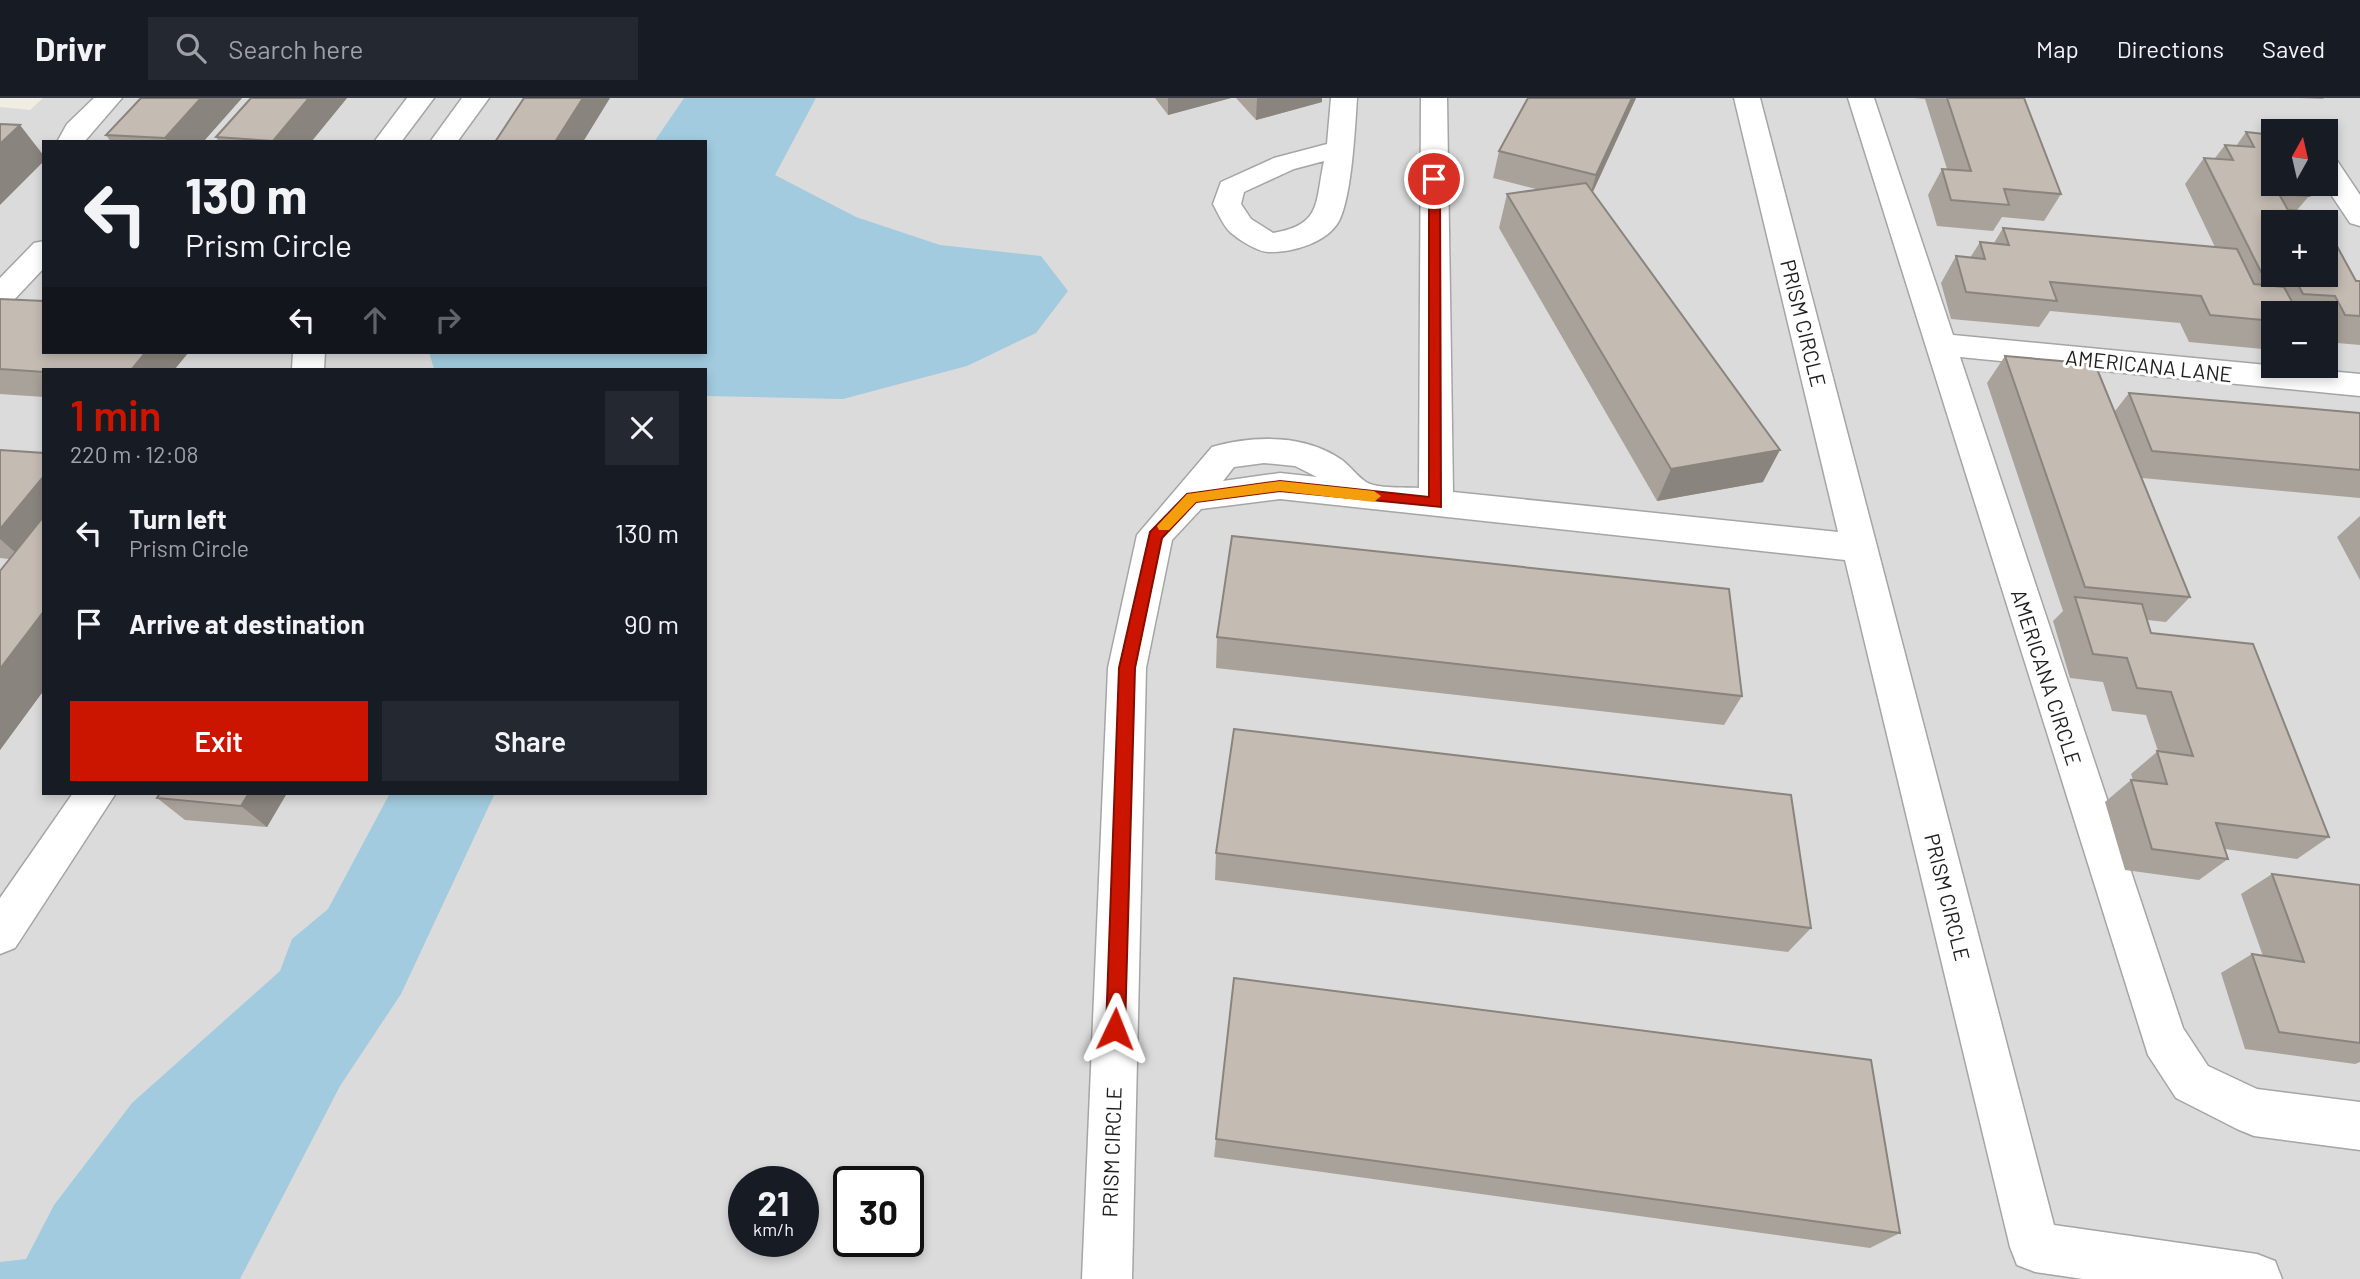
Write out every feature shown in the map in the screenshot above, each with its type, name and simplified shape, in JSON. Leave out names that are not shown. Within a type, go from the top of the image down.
[{"type":"street","points":[[72,140],[77,130],[109,98]]},
{"type":"street","points":[[389,140],[421,98]]},
{"type":"street","points":[[444,140],[476,98]]},
{"type":"street","points":[[1340,151],[1344,98]]},
{"type":"street","points":[[1434,98],[1436,503]]},
{"type":"street","name":"PRISM CIRCLE","points":[[1747,98],[2039,1263],[2257,1279]]},
{"type":"street","name":"AMERICANA CIRCLE","points":[[1861,98],[2164,1039],[2192,1082],[2255,1112],[2360,1126]]},
{"type":"street","points":[[2338,183],[2360,217]]},
{"type":"street","points":[[0,296],[42,252]]},
{"type":"street","name":"AMERICANA LANE","points":[[1939,344],[2360,385]]},
{"type":"street","name":"PRISM CIRCLE","points":[[1107,1279],[1127,668],[1155,536],[1192,498],[1280,486],[1860,548]]},
{"type":"street","points":[[0,934],[95,795]]},
{"type":"shaded area","points":[[43,98],[2360,98],[2360,1279],[0,1279],[0,107],[30,110]]},
{"type":"water","points":[[684,98],[816,98],[775,175],[856,217],[940,245],[1041,256],[1068,291],[1036,333],[967,366],[843,399],[707,396],[707,368],[434,368],[430,354],[707,354],[707,140],[655,140]]},
{"type":"water","points":[[389,795],[494,795],[401,994],[340,1086],[240,1279],[0,1279],[0,1262],[26,1259],[54,1205],[132,1103],[280,971],[292,939],[328,909]]},
{"type":"building","points":[[141,98],[201,98],[165,138],[106,135]]},
{"type":"building","points":[[251,98],[309,98],[274,140],[216,137]]},
{"type":"building","points":[[524,98],[583,98],[556,140],[496,140]]},
{"type":"building","points":[[1528,98],[1632,98],[1596,175],[1499,151]]},
{"type":"building","points":[[1947,98],[2024,98],[2061,194],[2004,189],[2009,205],[1951,200],[1942,169],[1971,171]]},
{"type":"building","points":[[0,124],[20,125],[0,144]]},
{"type":"building","points":[[2246,132],[2261,134],[2261,196],[2280,196],[2288,210],[2261,210],[2261,272],[2204,158],[2233,160],[2225,145],[2254,147]]},
{"type":"building","points":[[1586,183],[1780,450],[1671,469],[1507,194]]},
{"type":"building","points":[[2003,228],[2237,249],[2254,284],[2261,285],[2261,287],[2284,287],[2292,301],[2261,301],[2261,320],[2210,315],[2201,296],[2050,282],[2057,301],[1966,292],[1956,256],[1985,259],[1980,242],[2009,245]]},
{"type":"building","points":[[2338,248],[2356,281],[2360,281],[2360,316],[2345,315],[2335,296],[2303,294],[2299,287],[2338,287]]},
{"type":"building","points":[[0,299],[42,301],[42,354],[144,354],[133,368],[42,368],[42,372],[0,369]]},
{"type":"building","points":[[2005,356],[2095,364],[2190,597],[2085,587]]},
{"type":"building","points":[[2129,393],[2360,413],[2360,470],[2152,451]]},
{"type":"building","points":[[0,450],[42,453],[42,478],[0,529]]},
{"type":"building","points":[[42,518],[42,614],[0,669],[0,571]]},
{"type":"building","points":[[1232,536],[1729,589],[1742,696],[1217,637]]},
{"type":"building","points":[[2075,597],[2142,604],[2151,633],[2253,644],[2329,837],[2216,823],[2228,859],[2152,849],[2131,780],[2167,784],[2157,751],[2193,756],[2171,692],[2137,688],[2127,658],[2093,654]]},
{"type":"building","points":[[1234,729],[1791,795],[1811,928],[1216,853]]},
{"type":"building","points":[[159,795],[248,795],[241,806],[157,798]]},
{"type":"building","points":[[2272,874],[2360,885],[2360,1043],[2279,1032],[2252,954],[2304,962]]},
{"type":"building","points":[[1234,978],[1871,1060],[1900,1233],[1216,1139]]},
{"type":"slow traffic","points":[[1164,526],[1192,498],[1280,486],[1374,496]]},
{"type":"route","points":[[1115,1029],[1127,668],[1155,536],[1192,498],[1280,486],[1436,503],[1434,179]]}]
